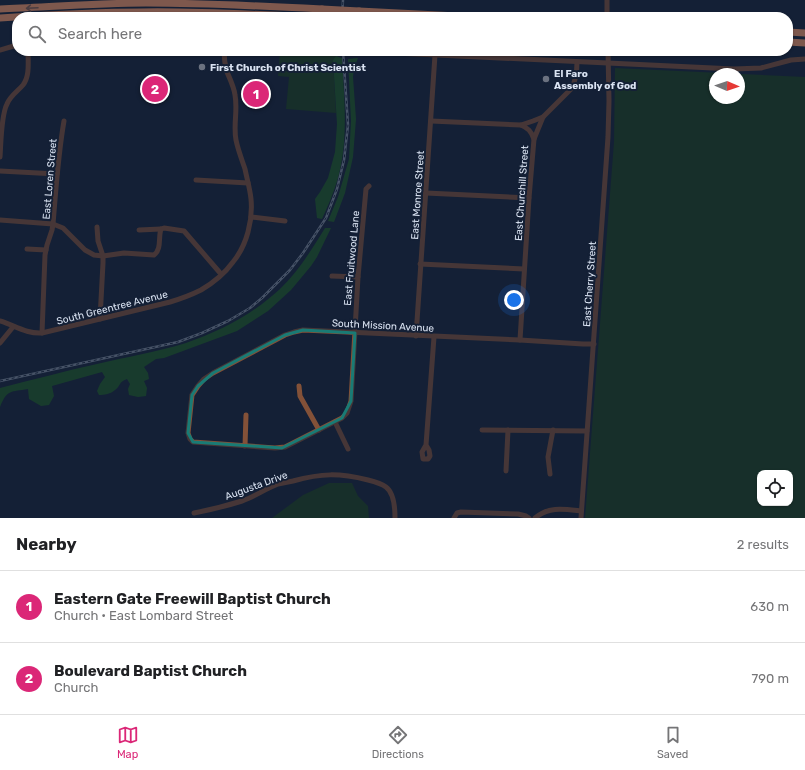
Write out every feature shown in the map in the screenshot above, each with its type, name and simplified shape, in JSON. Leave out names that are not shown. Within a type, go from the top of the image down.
[{"type":"highway","points":[[0,9],[87,4],[145,3],[216,4],[380,12]]},
{"type":"highway","points":[[0,18],[12,17]]},
{"type":"highway","points":[[793,32],[805,33]]},
{"type":"highway","points":[[793,42],[805,43]]},
{"type":"street","points":[[607,0],[607,12]]},
{"type":"street","points":[[0,50],[12,46]]},
{"type":"street","points":[[0,157],[4,115],[7,104],[27,77],[28,56]]},
{"type":"street","name":"South Greentree Avenue","points":[[1,321],[13,327],[35,334],[170,302],[186,297],[200,290],[222,274],[234,262],[247,236],[251,217],[251,199],[245,169],[237,148],[235,129],[236,95],[225,64],[224,56]]},
{"type":"street","name":"East Monroe Street","points":[[416,336],[435,56]]},
{"type":"street","points":[[455,56],[742,69],[761,68],[791,60],[805,59]]},
{"type":"street","name":"East Cherry Street","points":[[581,518],[608,137],[608,56]]},
{"type":"street","name":"East Churchill Street","points":[[520,340],[534,138],[543,117],[574,85],[577,62]]},
{"type":"street","points":[[431,121],[521,125],[543,117]]},
{"type":"street","name":"East Loren Street","points":[[42,333],[45,255],[53,224],[60,145],[64,121]]},
{"type":"street","points":[[521,125],[526,127],[534,138]]},
{"type":"street","points":[[0,171],[57,174]]},
{"type":"street","points":[[196,180],[248,183]]},
{"type":"street","name":"East Fruitwood Lane","points":[[192,395],[188,433],[193,442],[282,448],[342,418],[347,412],[351,401],[358,277],[366,190],[369,186]]},
{"type":"street","points":[[426,192],[529,198]]},
{"type":"street","points":[[251,217],[285,221]]},
{"type":"street","points":[[0,220],[53,224],[62,228],[85,250],[103,256],[124,253],[154,255],[157,253],[159,233],[161,229]]},
{"type":"street","points":[[97,226],[98,241],[104,263],[100,319]]},
{"type":"street","points":[[139,230],[164,228],[184,231],[222,274]]},
{"type":"street","points":[[28,249],[46,250]]},
{"type":"street","points":[[420,264],[524,269]]},
{"type":"street","points":[[332,276],[358,277]]},
{"type":"street","points":[[0,343],[13,327]]},
{"type":"street","name":"South Mission Avenue","points":[[192,395],[204,379],[213,373],[285,335],[303,330],[594,344]]},
{"type":"street","points":[[426,445],[434,337]]},
{"type":"street","points":[[299,386],[300,396],[319,430]]},
{"type":"street","points":[[245,446],[246,415]]},
{"type":"street","points":[[334,422],[348,449]]},
{"type":"street","points":[[482,430],[587,431]]},
{"type":"street","points":[[506,471],[508,430]]},
{"type":"street","points":[[550,474],[548,457],[553,430]]},
{"type":"street","name":"Augusta Drive","points":[[194,513],[244,501],[279,484],[320,475],[336,474],[353,476],[372,481],[386,487],[395,505],[396,518]]},
{"type":"street","points":[[535,518],[545,511],[552,509],[581,511]]},
{"type":"street","points":[[454,518],[457,513],[461,512],[518,514],[529,518]]},
{"type":"highlighted area","points":[[303,330],[355,333],[351,401],[342,418],[282,448],[193,442],[188,433],[192,395],[198,386],[213,373],[285,335]]},
{"type":"green space","points":[[280,56],[336,56],[333,60],[336,113],[286,109],[289,77],[278,76]]},
{"type":"green space","points":[[336,56],[342,58],[345,103],[344,148],[336,183],[322,219],[317,218],[315,199],[328,178],[335,152],[337,124],[333,60]]},
{"type":"green space","points":[[358,58],[354,68],[353,77],[356,119],[353,157],[345,193],[334,222],[328,221],[338,197],[349,159],[351,121],[348,59]]},
{"type":"green space","points":[[615,68],[709,72],[709,104],[745,104],[745,74],[805,77],[805,518],[585,518],[614,142]]},
{"type":"green space","points":[[325,228],[331,228],[311,266],[291,290],[268,311],[237,331],[164,358],[156,359],[144,367],[148,373],[149,379],[144,381],[147,388],[146,396],[138,397],[129,395],[128,389],[130,384],[127,379],[122,381],[117,389],[112,392],[99,395],[97,391],[105,377],[102,372],[52,386],[54,396],[49,405],[41,406],[29,399],[28,389],[10,392],[5,397],[0,407],[0,388],[186,343],[212,333],[236,321],[270,298],[287,282],[304,260]]},
{"type":"green space","points":[[329,483],[352,483],[358,496],[368,506],[369,518],[272,518],[303,495]]},
{"type":"railway","points":[[342,12],[343,0]]},
{"type":"railway","points":[[0,381],[178,342],[228,321],[250,308],[262,298],[290,270],[303,253],[326,218],[337,189],[344,160],[348,125],[343,56]]},
{"type":"place","name":"First Church of Christ Scientist","points":[[202,67]]},
{"type":"place","name":"El Faro Assembly of God","points":[[546,79]]},
{"type":"place","name":"Boulevard Baptist Church","points":[[155,89]]},
{"type":"place","name":"Eastern Gate Freewill Baptist Church","points":[[256,94]]}]
